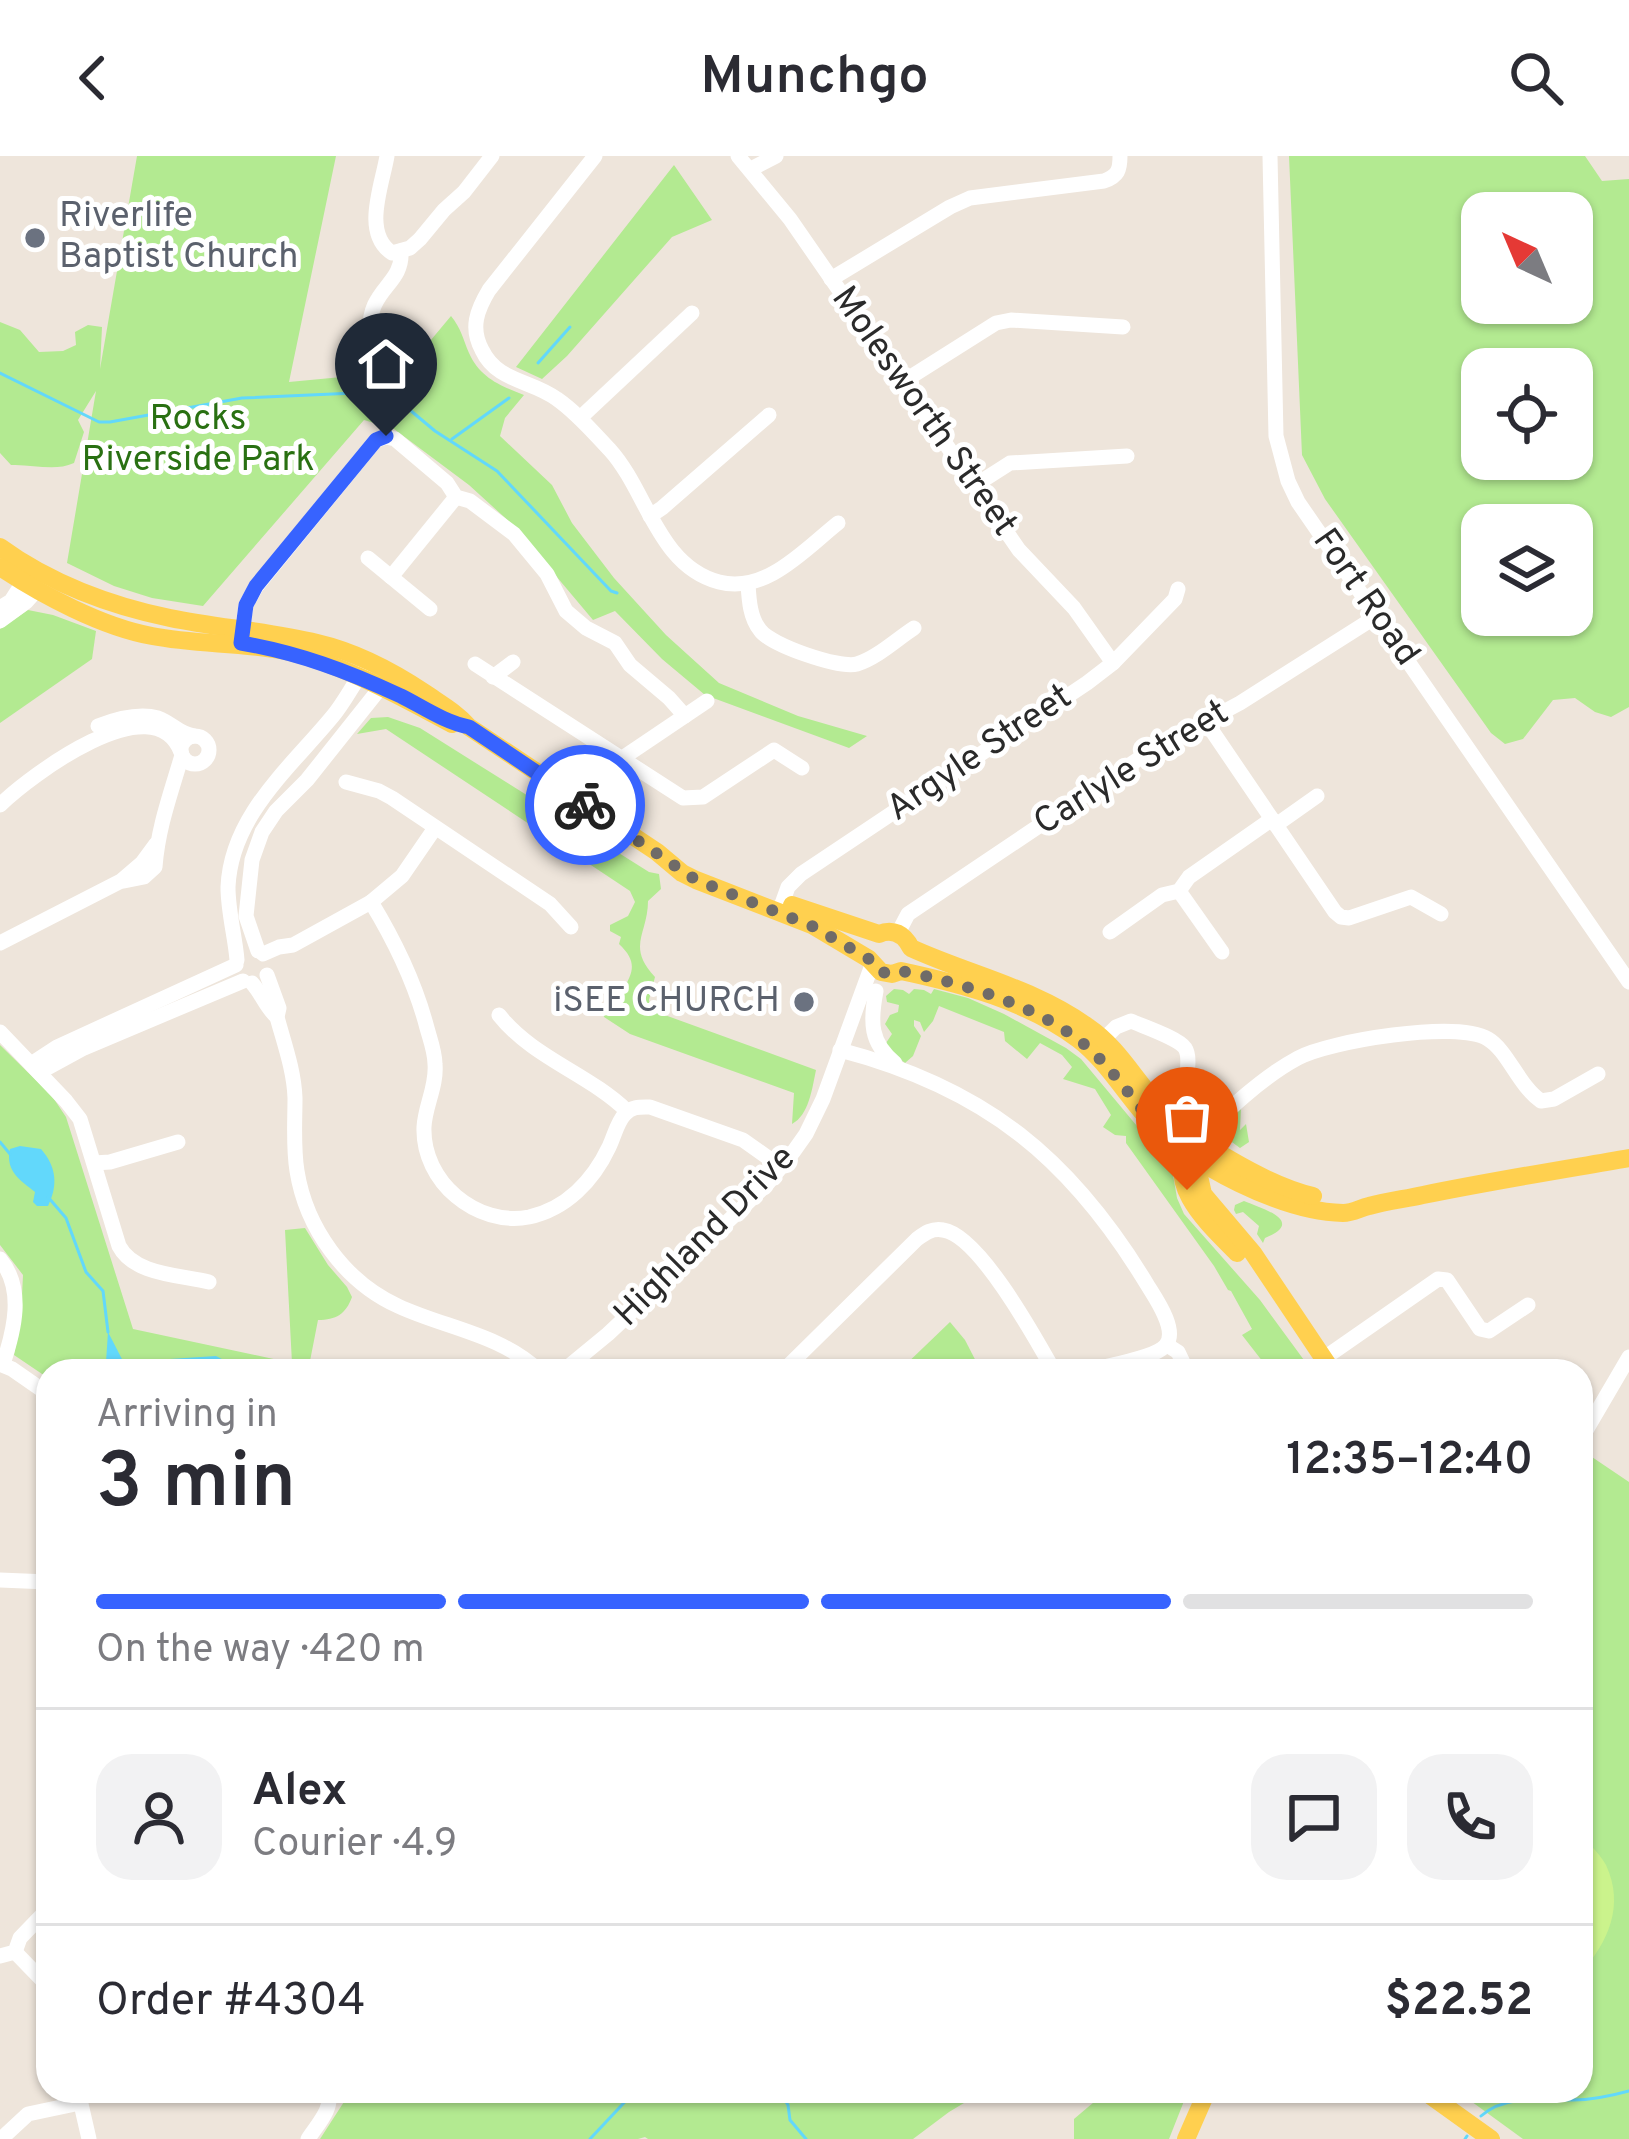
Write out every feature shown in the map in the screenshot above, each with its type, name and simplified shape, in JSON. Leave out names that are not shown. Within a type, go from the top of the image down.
[{"type":"main road","points":[[0,548],[35,579],[92,616],[147,636],[316,642],[379,665],[657,852],[781,907],[881,972],[986,992],[1061,1028],[1094,1052],[1153,1124],[1257,1190],[1349,1213],[1629,1158]]},
{"type":"main road","points":[[0,567],[35,579]]},
{"type":"main road","points":[[242,637],[381,687],[453,724],[469,727]]},
{"type":"main road","points":[[781,907],[896,938],[1032,994],[1105,1039],[1182,1129],[1196,1153],[1203,1194],[1253,1253],[1324,1359]]},
{"type":"main road","points":[[870,962],[869,945],[896,938]]},
{"type":"main road","points":[[896,938],[909,961],[897,972]]},
{"type":"main road","points":[[1196,1153],[1292,1190],[1365,1207]]},
{"type":"main road","points":[[1196,1153],[1184,1176],[1191,1201],[1283,1312],[1299,1324]]},
{"type":"main road","points":[[1225,1222],[1228,1196],[1257,1190]]},
{"type":"main road","points":[[1186,2139],[1202,2103]]},
{"type":"main road","points":[[1440,2103],[1480,2132]]},
{"type":"street","points":[[387,156],[374,226],[383,248],[392,253],[420,239],[492,156]]},
{"type":"street","points":[[595,156],[476,311],[480,347],[495,369],[545,391],[580,418],[617,458],[661,535],[700,574],[748,584],[777,572],[838,523]]},
{"type":"street","name":"Molesworth Street","points":[[738,156],[790,218],[1030,565],[1074,608],[1113,663]]},
{"type":"street","points":[[751,170],[776,156]]},
{"type":"street","points":[[831,279],[970,198],[1104,181],[1120,168],[1120,156]]},
{"type":"street","name":"Fort Road","points":[[1270,156],[1276,436],[1298,502],[1629,982]]},
{"type":"street","points":[[370,334],[374,302],[402,264],[401,252]]},
{"type":"street","points":[[580,418],[692,313]]},
{"type":"street","points":[[901,383],[995,323],[1011,320],[1123,328]]},
{"type":"street","points":[[650,516],[769,415]]},
{"type":"street","points":[[242,637],[246,605],[256,586],[376,440],[386,436],[447,483],[456,497],[470,501],[514,535],[547,574],[566,611],[615,643],[630,664],[686,716]]},
{"type":"street","points":[[974,486],[1010,463],[1127,456]]},
{"type":"street","points":[[391,577],[456,497]]},
{"type":"street","points":[[368,559],[430,608]]},
{"type":"street","points":[[0,608],[35,579]]},
{"type":"street","points":[[0,621],[35,579]]},
{"type":"street","points":[[748,584],[753,617],[761,633],[843,666],[862,663],[914,628]]},
{"type":"street","name":"Argyle Street","points":[[781,907],[788,887],[801,874],[1113,663],[1175,599],[1178,589]]},
{"type":"street","name":"Carlyle Street","points":[[896,938],[908,914],[1152,749],[1206,722],[1377,616]]},
{"type":"street","points":[[493,677],[513,662]]},
{"type":"street","points":[[475,664],[682,798],[694,800],[774,750],[802,767]]},
{"type":"street","points":[[253,967],[246,916],[252,860],[262,832],[381,687],[379,665],[365,669],[337,712],[256,807],[242,830],[228,886],[253,967],[279,1007],[277,1017],[295,1095],[295,1149],[303,1199],[316,1227],[356,1279],[386,1301],[495,1341],[525,1359]]},
{"type":"street","points":[[621,759],[707,701]]},
{"type":"street","points":[[50,765],[93,728],[113,720],[158,718],[184,735],[204,740],[209,747],[208,756],[171,794]]},
{"type":"street","points":[[1206,722],[1335,913],[1349,918],[1411,898],[1442,914]]},
{"type":"street","points":[[0,793],[107,733],[134,728],[166,734],[190,764],[202,762]]},
{"type":"street","points":[[4,942],[122,881],[142,863],[156,844],[184,742],[194,736]]},
{"type":"street","points":[[346,782],[379,791],[550,904],[571,927]]},
{"type":"street","points":[[0,805],[21,784]]},
{"type":"street","points":[[1110,932],[1162,896],[1179,891],[1189,877],[1317,796]]},
{"type":"street","points":[[35,1068],[253,967],[279,947],[293,946],[371,902],[402,876],[435,828]]},
{"type":"street","points":[[1179,891],[1222,952]]},
{"type":"street","points":[[371,902],[416,986],[436,1064],[424,1127],[429,1154],[437,1174],[467,1206],[482,1214],[517,1219],[544,1214],[567,1201],[601,1163],[627,1112],[638,1106],[743,1140],[781,1167]]},
{"type":"street","name":"Highland Drive","points":[[578,1359],[742,1208],[806,1134],[859,1006],[870,962]]},
{"type":"street","name":"Highland Drive","points":[[859,1006],[897,972]]},
{"type":"street","points":[[875,991],[871,1028],[876,1043],[897,1065]]},
{"type":"street","points":[[499,1015],[508,1039],[611,1096],[627,1112]]},
{"type":"street","points":[[1105,1039],[1130,1021],[1177,1041],[1187,1057],[1186,1088]]},
{"type":"street","points":[[1196,1153],[1222,1114],[1299,1057],[1322,1050],[1436,1030],[1470,1033],[1489,1039],[1528,1092],[1541,1101],[1598,1074]]},
{"type":"street","points":[[0,1032],[77,1114],[125,1258],[136,1266],[209,1282]]},
{"type":"street","points":[[841,1050],[897,1065],[991,1113],[1045,1154],[1084,1194],[1121,1240],[1168,1327],[1167,1345],[1132,1359]]},
{"type":"street","points":[[94,1162],[110,1162],[178,1142]]},
{"type":"street","points":[[795,1359],[917,1239],[930,1230],[945,1230],[961,1238],[1005,1290],[1047,1359]]},
{"type":"street","points":[[0,1259],[10,1271],[15,1294],[15,1320],[2,1364],[36,1386]]},
{"type":"street","points":[[1336,1359],[1438,1279],[1447,1280],[1480,1329],[1489,1331],[1528,1305]]},
{"type":"street","name":"Highland Drive","points":[[590,1359],[608,1334]]},
{"type":"street","points":[[1167,1345],[1181,1359]]},
{"type":"street","points":[[1593,1418],[1629,1357]]},
{"type":"street","points":[[0,1580],[36,1582]]},
{"type":"street","points":[[36,1922],[7,1954],[36,1977]]},
{"type":"street","points":[[2,2139],[28,2114],[61,2103]]},
{"type":"street","points":[[80,2103],[88,2139]]},
{"type":"street","points":[[308,2139],[329,2103]]},
{"type":"green space","name":"Rocks Riverside Park","points":[[137,156],[336,156],[289,382],[405,371],[451,316],[479,369],[524,395],[505,418],[500,436],[552,485],[572,523],[666,635],[719,683],[798,716],[867,736],[849,748],[705,695],[615,611],[593,620],[514,526],[469,485],[394,429],[364,420],[203,606],[114,586],[67,563],[96,391],[78,420],[84,432],[74,463],[11,465],[0,453],[0,322],[20,330],[39,352],[63,351],[76,345],[75,332],[88,325],[102,327],[100,369]]},
{"type":"green space","points":[[1289,156],[1585,156],[1602,181],[1629,179],[1629,707],[1611,717],[1575,698],[1553,700],[1523,739],[1505,744],[1491,733],[1325,499],[1302,455]]},
{"type":"green space","points":[[674,165],[712,220],[672,237],[542,379],[516,367]]},
{"type":"green space","points":[[28,610],[96,631],[92,659],[0,723],[0,629]]},
{"type":"green space","points":[[388,717],[420,728],[659,874],[661,889],[648,901],[640,948],[655,977],[651,1010],[816,1070],[809,1101],[798,1120],[792,1124],[794,1093],[630,1034],[604,1017],[602,1008],[618,1007],[632,969],[619,944],[621,937],[610,931],[610,925],[628,916],[635,902],[630,891],[386,729],[357,734],[371,718]]},
{"type":"green space","points":[[894,989],[931,994],[934,989],[968,998],[1081,1059],[1147,1138],[1170,1158],[1184,1214],[1260,1300],[1303,1359],[1261,1359],[1242,1335],[1252,1329],[1231,1291],[1126,1143],[1126,1136],[1103,1127],[1111,1115],[1095,1089],[1063,1079],[1072,1067],[1062,1055],[1040,1043],[1027,1059],[1005,1041],[1004,1032],[939,1006],[924,1032],[914,1020],[921,1036],[905,1063],[884,1046],[892,1034],[885,1024],[899,1005],[887,1002],[886,996]]},
{"type":"green space","points":[[0,1045],[52,1096],[66,1117],[133,1329],[273,1359],[36,1359],[36,1370],[14,1355],[23,1275],[0,1245]]},
{"type":"green space","points":[[1241,1109],[1240,1130],[1246,1124],[1249,1142],[1240,1148],[1221,1134]]},
{"type":"green space","points":[[1244,1201],[1281,1221],[1282,1226],[1263,1243],[1257,1234],[1259,1226],[1234,1210]]},
{"type":"green space","points":[[305,1228],[352,1297],[340,1315],[318,1320],[310,1359],[292,1359],[285,1230]]},
{"type":"green space","points":[[950,1322],[975,1359],[911,1359]]},
{"type":"green space","points":[[1593,1458],[1629,1482],[1629,2139],[1523,2139],[1474,2103],[1593,2103]]},
{"type":"green space","points":[[1593,1848],[1606,1865],[1614,1895],[1611,1923],[1593,1957]]},
{"type":"green space","points":[[343,2103],[964,2103],[913,2139],[320,2139]]},
{"type":"green space","points":[[1093,2103],[1183,2103],[1169,2139],[1074,2139],[1074,2119]]},
{"type":"water","points":[[10,1149],[41,1149],[50,1163],[54,1184],[48,1206],[33,1202],[35,1192],[12,1169]]},
{"type":"water","points":[[108,1332],[122,1359],[106,1359]]},
{"type":"waterway","points":[[538,363],[570,327]]},
{"type":"waterway","points":[[0,373],[99,422],[242,398],[377,392],[398,400],[435,431],[497,471],[617,593]]},
{"type":"waterway","points":[[452,439],[509,398]]},
{"type":"waterway","points":[[0,1142],[10,1154]]},
{"type":"waterway","points":[[48,1197],[66,1218],[86,1272],[103,1291],[108,1332]]},
{"type":"waterway","points":[[1593,2098],[1629,2091]]},
{"type":"waterway","points":[[590,2139],[624,2103]]},
{"type":"waterway","points":[[787,2103],[790,2120],[806,2139]]},
{"type":"waterway","points":[[1481,2116],[1505,2103]]},
{"type":"way so far","points":[[585,805],[682,873],[720,892],[796,918],[869,959],[881,972],[901,971],[986,992],[1061,1028],[1094,1052],[1153,1124],[1187,1154],[1187,1190]]},
{"type":"place","name":"Riverlife Baptist Church","points":[[35,238]]},
{"type":"place","name":"iSEE CHURCH","points":[[804,1002]]},
{"type":"route","points":[[386,436],[376,440],[256,586],[246,605],[241,643],[323,663],[453,724],[469,727],[585,805]]}]
